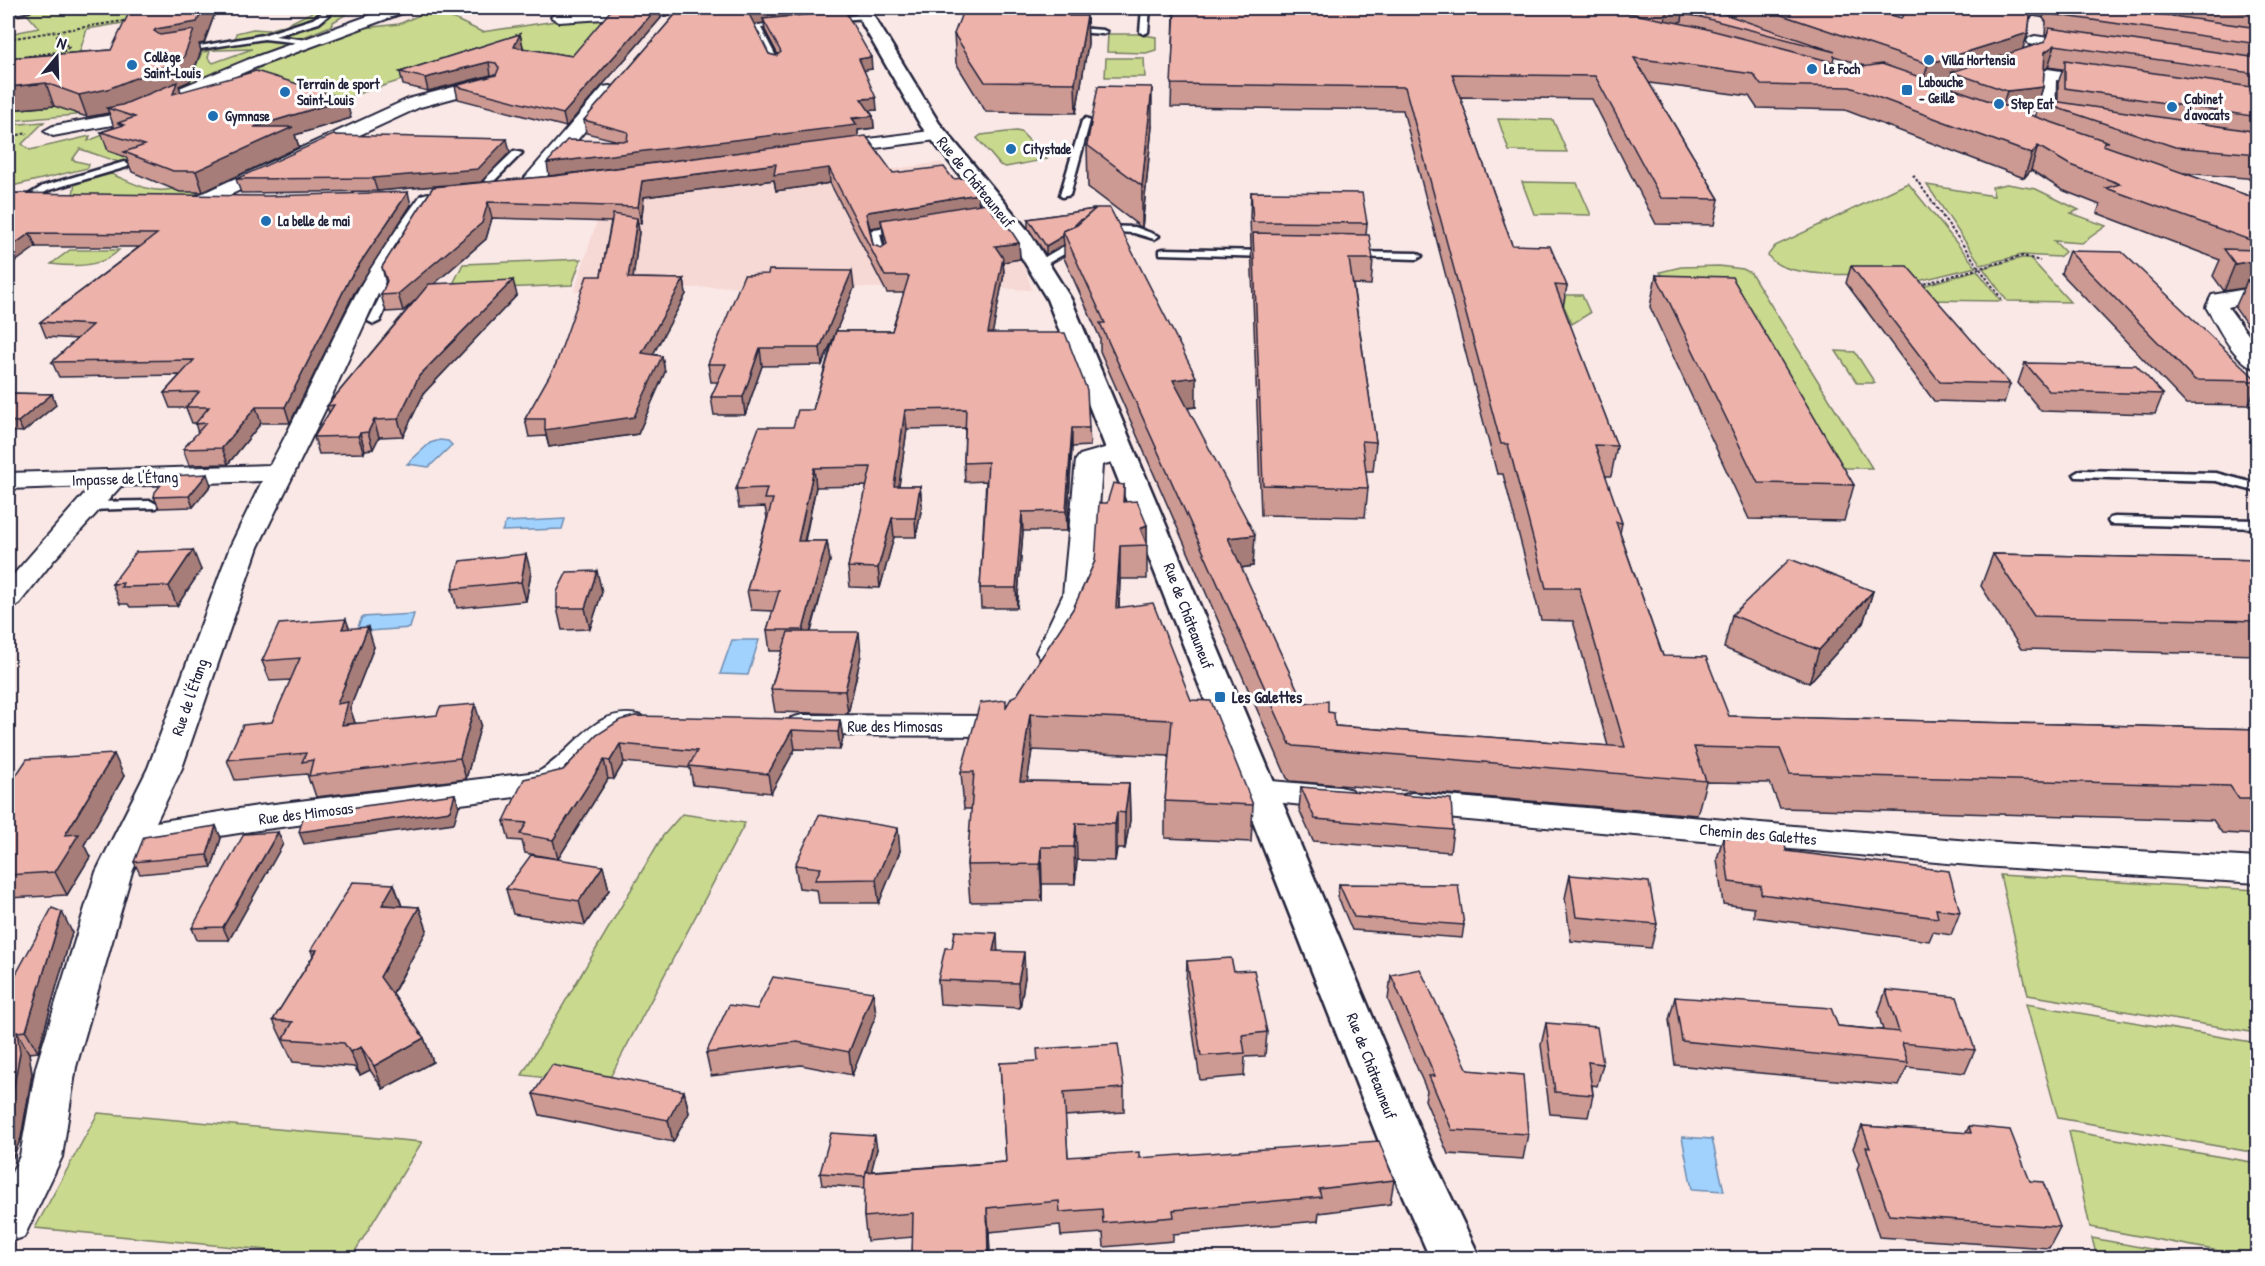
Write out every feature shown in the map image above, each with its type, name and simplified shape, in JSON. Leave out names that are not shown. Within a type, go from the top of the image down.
[{"type":"main road","name":"Rue de Châteauneuf","points":[[863,12],[938,135],[994,213],[1039,264],[1074,332],[1403,1144],[1455,1258]]},
{"type":"street","points":[[8,11],[26,8]]},
{"type":"street","points":[[53,131],[122,118],[307,42],[402,8]]},
{"type":"street","points":[[559,17],[708,8]]},
{"type":"street","points":[[2015,8],[2037,9],[2103,21]]},
{"type":"street","points":[[664,27],[679,9]]},
{"type":"street","points":[[2031,59],[2035,41],[2037,9]]},
{"type":"street","points":[[2035,41],[2093,50]]},
{"type":"street","points":[[2067,120],[2039,117],[2048,74],[2119,84]]},
{"type":"street","points":[[529,185],[617,81]]},
{"type":"street","points":[[201,201],[414,103],[492,82]]},
{"type":"street","points":[[808,152],[938,135]]},
{"type":"street","points":[[462,192],[552,183]]},
{"type":"street","name":"Rue de l'Étang","points":[[8,1223],[41,1157],[56,1067],[114,872],[165,768],[244,547],[373,284],[427,196]]},
{"type":"street","points":[[13,199],[74,200]]},
{"type":"street","points":[[177,201],[242,202]]},
{"type":"street","points":[[2258,292],[2226,297],[2220,300],[2217,307],[2240,343],[2258,362]]},
{"type":"street","name":"Rue des Mimosas","points":[[773,725],[993,726],[1006,722],[1057,643],[1078,595],[1089,460],[1122,452]]},
{"type":"street","name":"Impasse de l'Étang","points":[[8,481],[279,473]]},
{"type":"street","points":[[8,599],[113,478]]},
{"type":"street","name":"Rue des Mimosas","points":[[132,838],[258,818],[546,782],[556,778],[589,742],[603,733],[623,723],[657,722]]},
{"type":"street","name":"Chemin des Galettes","points":[[1259,791],[1981,854],[2258,871]]},
{"type":"lane","points":[[1144,32],[1146,8]]},
{"type":"lane","points":[[821,20],[863,12]]},
{"type":"lane","points":[[167,52],[264,37],[316,21],[326,14]]},
{"type":"lane","points":[[776,64],[756,26],[789,23]]},
{"type":"lane","points":[[1060,29],[1103,32]]},
{"type":"lane","points":[[264,37],[307,42]]},
{"type":"lane","points":[[1065,195],[1086,121]]},
{"type":"lane","points":[[483,190],[490,179],[517,153]]},
{"type":"lane","points":[[13,199],[124,165]]},
{"type":"lane","points":[[881,260],[874,232],[909,227]]},
{"type":"lane","points":[[1039,264],[1052,254],[1072,247],[1087,231],[1110,228],[1135,230],[1154,236]]},
{"type":"lane","points":[[1164,252],[1279,254]]},
{"type":"lane","points":[[1336,255],[1417,256]]},
{"type":"lane","points":[[373,284],[380,286],[385,297],[374,321]]},
{"type":"lane","points":[[2081,474],[2216,477],[2258,488]]},
{"type":"lane","points":[[87,506],[150,505]]},
{"type":"lane","points":[[2115,521],[2258,524]]},
{"type":"path","points":[[202,14],[273,8]]},
{"type":"path","points":[[8,39],[134,19]]},
{"type":"path","points":[[8,58],[64,51],[69,47],[63,45],[56,37],[59,32]]},
{"type":"path","points":[[1913,175],[2004,301]]},
{"type":"path","points":[[1911,287],[2023,256],[2040,261]]},
{"type":"shaded area","points":[[798,156],[814,181],[941,162],[1025,268],[1032,290],[981,287],[971,290],[768,285],[574,292],[601,209],[616,183]]},
{"type":"green space","points":[[34,8],[245,8],[190,12],[87,29],[77,60],[8,67],[8,34],[39,28],[27,14],[8,18],[8,13]]},
{"type":"green space","points":[[348,9],[350,12],[333,22],[333,25],[194,82],[136,88],[155,70],[196,66],[202,52],[210,51],[208,58],[213,63],[252,49],[189,51],[193,47],[236,38],[236,33],[253,29],[268,30],[288,24],[314,11]]},
{"type":"green space","name":"Terrain de sport Saint-Louis","points":[[433,9],[482,32],[569,19],[612,17],[582,55],[542,62],[487,53],[130,166],[80,149],[72,160],[89,164],[88,168],[8,187],[8,125],[44,122],[22,144],[30,150],[90,136],[88,141],[194,99],[288,54],[355,29],[399,24]]},
{"type":"green space","points":[[1108,34],[1138,34],[1156,37],[1156,50],[1146,53],[1107,52]]},
{"type":"green space","points":[[1106,58],[1144,58],[1145,77],[1105,77]]},
{"type":"green space","points":[[128,99],[104,115],[87,114],[8,121],[8,110]]},
{"type":"green space","points":[[1498,119],[1553,120],[1567,152],[1509,151]]},
{"type":"green space","name":"Citystade","points":[[1021,132],[1047,159],[1006,167],[1000,165],[977,138],[981,135]]},
{"type":"green space","points":[[111,174],[158,190],[173,189],[206,178],[223,181],[186,198],[73,195],[75,183]]},
{"type":"green space","points":[[1522,182],[1577,183],[1591,215],[1534,214]]},
{"type":"green space","points":[[1908,183],[1976,267],[1914,282],[1901,273],[1850,275],[1790,269],[1776,263],[1768,255],[1775,246]]},
{"type":"green space","points":[[2007,184],[2036,189],[2079,210],[2071,213],[2106,226],[2082,243],[2054,241],[2065,252],[2059,257],[2022,255],[1981,265],[1927,185],[1994,196],[1992,187]]},
{"type":"green space","points":[[70,250],[119,250],[105,260],[96,263],[51,264]]},
{"type":"green space","points":[[2030,258],[2070,302],[2007,301],[1983,268]]},
{"type":"green space","points":[[581,259],[572,285],[450,290],[463,264]]},
{"type":"green space","points":[[1719,266],[1743,269],[1751,273],[1872,468],[1817,468],[1680,305],[1660,272],[1681,267]]},
{"type":"green space","points":[[1977,270],[2001,301],[1924,300],[1912,289]]},
{"type":"green space","points":[[1559,295],[1582,295],[1590,313],[1572,324]]},
{"type":"green space","points":[[1836,351],[1855,352],[1875,383],[1857,383]]},
{"type":"green space","points":[[682,814],[745,823],[606,1085],[522,1075],[662,837]]},
{"type":"green space","points":[[2000,875],[2257,890],[2257,1033],[2028,995]]},
{"type":"green space","points":[[2026,1004],[2257,1043],[2257,1153],[2058,1118]]},
{"type":"green space","points":[[98,1113],[422,1142],[351,1258],[35,1228]]},
{"type":"green space","points":[[2069,1131],[2257,1163],[2257,1258],[2090,1227]]},
{"type":"green space","points":[[2092,1238],[2198,1258],[2097,1258]]},
{"type":"water","points":[[440,440],[448,441],[452,445],[429,467],[407,464],[430,443]]},
{"type":"water","points":[[565,519],[562,529],[502,531],[506,522]]},
{"type":"water","points":[[414,614],[410,628],[356,632],[362,617]]},
{"type":"water","points":[[732,640],[759,640],[748,675],[720,674]]},
{"type":"water","points":[[1682,1137],[1712,1139],[1724,1191],[1692,1189]]},
{"type":"building","points":[[156,8],[203,8],[197,22],[154,31],[160,35],[194,30],[183,59],[108,89],[79,95],[46,83],[8,87],[8,58],[111,50],[128,15]]},
{"type":"building","points":[[657,8],[563,114],[455,86],[496,75],[499,68],[496,63],[489,62],[425,78],[400,72],[520,34],[514,47],[572,56],[612,9]]},
{"type":"building","points":[[681,8],[805,8],[749,14],[769,54],[776,56],[781,52],[763,19],[845,11],[871,57],[859,59],[876,98],[861,99],[873,116],[852,118],[857,125],[547,163],[567,140],[627,141],[628,132],[584,120]]},
{"type":"building","points":[[964,8],[1071,8],[1069,16],[1087,16],[1075,83],[985,82],[954,34]]},
{"type":"building","points":[[1071,8],[1076,8],[1074,15],[1072,15]]},
{"type":"building","points":[[1175,8],[1603,8],[1699,27],[1840,64],[1862,67],[1882,64],[2109,142],[2104,142],[2103,145],[2258,199],[2258,243],[2106,188],[2120,184],[2070,165],[2038,146],[2032,154],[1850,87],[1761,85],[1753,74],[1634,58],[1719,199],[1661,198],[1595,76],[1452,74],[1512,245],[1550,246],[1567,286],[1555,285],[1617,446],[1595,445],[1622,523],[1616,522],[1663,656],[1706,657],[1729,716],[2258,729],[2258,799],[2239,799],[2230,786],[1790,774],[1780,749],[1694,747],[1706,781],[1290,744],[1100,323],[1105,323],[1063,231],[1077,225],[1096,208],[1110,208],[1196,377],[1173,380],[1255,535],[1228,538],[1304,704],[1328,701],[1328,712],[1334,713],[1335,726],[1625,747],[1579,588],[1546,588],[1508,444],[1501,444],[1405,87],[1171,84]]},
{"type":"building","points":[[1707,8],[1835,52],[1683,14]]},
{"type":"building","points":[[1761,8],[1866,8],[1901,18],[1910,8],[2031,8],[2028,33],[1928,64]]},
{"type":"building","points":[[2052,8],[2115,8],[2258,28],[2258,44],[2051,14]]},
{"type":"building","points":[[2208,8],[2258,8],[2258,14]]},
{"type":"building","points":[[2049,28],[2258,58],[2258,74],[2055,45],[2045,52],[2043,87],[2007,91],[1952,72],[2045,42]]},
{"type":"building","points":[[2065,60],[2258,88],[2258,117],[2065,88]]},
{"type":"building","points":[[256,71],[346,99],[254,127],[293,127],[196,171],[173,171],[124,152],[145,145],[101,132],[124,125],[118,123],[135,117],[107,108],[122,105],[177,82],[173,94]]},
{"type":"building","points":[[1098,86],[1152,87],[1142,186],[1087,145]]},
{"type":"building","points":[[2053,101],[2258,132],[2258,154],[2175,147],[2040,102]]},
{"type":"building","points":[[333,135],[507,139],[478,169],[373,178],[236,179]]},
{"type":"building","points":[[866,136],[893,173],[944,167],[953,179],[964,178],[978,194],[868,212],[866,214],[873,245],[881,248],[887,244],[881,220],[986,203],[996,216],[1001,215],[1019,243],[995,246],[1003,258],[988,333],[1065,333],[1087,390],[1089,428],[1072,428],[1066,511],[1022,512],[1016,588],[980,588],[988,462],[964,463],[966,409],[905,410],[894,486],[920,486],[915,518],[892,518],[878,568],[848,567],[871,467],[814,468],[798,541],[827,541],[803,630],[767,630],[779,591],[747,590],[773,499],[764,499],[767,488],[736,489],[759,427],[793,427],[798,410],[813,410],[836,331],[892,331],[909,276],[885,276],[829,168],[774,175],[776,164],[642,181],[638,207],[488,202],[482,223],[398,294],[381,295],[387,281],[382,267],[433,187],[554,176]]},
{"type":"building","points":[[408,192],[350,278],[285,407],[256,407],[222,448],[183,449],[206,423],[195,424],[209,407],[186,407],[199,392],[164,393],[194,360],[52,362],[92,325],[40,322],[157,234],[30,233],[8,249],[8,193],[267,196]]},
{"type":"building","points":[[1251,192],[1362,193],[1367,223],[1253,222]]},
{"type":"building","points":[[1095,209],[1074,226],[1063,231],[1063,236],[1046,246],[1028,219]]},
{"type":"building","points":[[613,214],[637,218],[628,278],[684,279],[642,353],[662,356],[634,417],[545,430],[545,419],[525,419],[556,364],[587,276],[601,276]]},
{"type":"building","points":[[1253,233],[1369,235],[1373,259],[1349,259],[1376,442],[1362,441],[1368,488],[1263,485]]},
{"type":"building","points":[[2224,249],[2258,250],[2258,260],[2235,264]]},
{"type":"building","points":[[2069,251],[2122,252],[2258,381],[2195,380]]},
{"type":"building","points":[[1851,266],[1907,266],[2010,384],[1940,382]]},
{"type":"building","points":[[769,270],[852,271],[820,348],[760,348],[743,397],[711,397],[726,364],[708,364],[744,275],[768,274]]},
{"type":"building","points":[[1656,275],[1732,277],[1854,485],[1758,483]]},
{"type":"building","points":[[2258,278],[2258,295],[2247,280]]},
{"type":"building","points":[[513,280],[419,376],[398,419],[374,420],[368,432],[360,433],[358,436],[314,437],[334,405],[327,406],[429,284]]},
{"type":"building","points":[[2025,363],[2136,365],[2163,394],[2049,391]]},
{"type":"building","points":[[8,393],[52,394],[18,422],[8,421]]},
{"type":"building","points":[[207,474],[189,496],[154,497],[155,492],[168,476]]},
{"type":"building","points":[[1113,483],[1124,485],[1123,502],[1137,501],[1147,525],[1140,528],[1147,545],[1120,546],[1116,608],[1153,603],[1191,700],[1211,701],[1253,805],[1165,801],[1172,720],[1030,714],[1020,781],[1129,783],[1125,813],[1117,812],[1115,824],[1076,823],[1074,847],[1041,847],[1040,864],[967,865],[974,772],[961,772],[980,703],[1006,700],[1006,707],[1012,697],[1017,695],[1073,609],[1095,561],[1099,503],[1107,503]]},
{"type":"building","points":[[193,550],[169,586],[121,587],[123,583],[112,584],[136,552]]},
{"type":"building","points":[[526,554],[521,582],[452,589],[460,561]]},
{"type":"building","points":[[1993,554],[2258,560],[2258,621],[2034,616]]},
{"type":"building","points":[[1790,559],[1873,591],[1819,650],[1732,615]]},
{"type":"building","points":[[597,571],[585,608],[557,608],[557,592],[567,572]]},
{"type":"building","points":[[346,619],[342,629],[368,627],[337,704],[348,702],[342,725],[437,715],[440,707],[475,704],[460,758],[309,776],[313,760],[302,762],[306,753],[227,760],[243,725],[272,722],[300,658],[262,661],[279,624]]},
{"type":"building","points":[[788,632],[859,632],[845,691],[771,689]]},
{"type":"building","points":[[635,716],[840,720],[838,732],[792,730],[768,774],[689,766],[697,751],[620,744],[610,761],[604,760],[553,840],[520,834],[527,823],[504,821],[524,779],[563,770],[597,735],[620,720]]},
{"type":"building","points":[[114,754],[65,835],[79,834],[55,872],[8,875],[9,777],[15,777],[27,759]]},
{"type":"building","points":[[1301,787],[1451,799],[1453,830],[1315,819]]},
{"type":"building","points":[[455,794],[450,811],[299,832],[304,814]]},
{"type":"building","points":[[819,815],[898,828],[876,879],[815,880],[821,868],[795,865]]},
{"type":"building","points":[[216,826],[207,855],[134,862],[144,837]]},
{"type":"building","points":[[278,832],[223,927],[192,928],[244,834]]},
{"type":"building","points":[[1723,837],[1785,843],[1786,851],[1949,871],[1960,912],[1936,909],[1938,918],[1761,894],[1761,886],[1729,882]]},
{"type":"building","points":[[531,855],[603,866],[579,901],[506,889]]},
{"type":"building","points":[[1570,875],[1649,882],[1657,924],[1576,917]]},
{"type":"building","points":[[353,882],[394,884],[382,905],[419,907],[380,977],[424,1038],[374,1066],[361,1047],[350,1052],[344,1043],[283,1039],[293,1022],[273,1020],[317,950],[311,950]]},
{"type":"building","points":[[1339,884],[1458,885],[1464,925],[1354,917]]},
{"type":"building","points":[[52,908],[62,912],[26,1031],[17,1032],[20,1053],[8,1118],[8,989]]},
{"type":"building","points":[[955,931],[997,933],[993,951],[1024,952],[1018,983],[938,980],[945,948],[952,948]]},
{"type":"building","points":[[1231,958],[1234,971],[1254,970],[1267,1032],[1242,1035],[1245,1053],[1201,1056],[1187,961]]},
{"type":"building","points":[[1420,969],[1468,1070],[1523,1075],[1528,1134],[1452,1130],[1429,1076],[1435,1076],[1391,975]]},
{"type":"building","points":[[773,977],[873,992],[849,1052],[797,1042],[706,1053],[729,1005],[757,1009]]},
{"type":"building","points":[[1886,990],[1957,997],[1975,1050],[1902,1043],[1908,1063],[1682,1041],[1675,997],[1831,1008],[1838,1026],[1899,1032]]},
{"type":"building","points":[[1546,1023],[1597,1027],[1603,1064],[1588,1062],[1593,1095],[1555,1092]]},
{"type":"building","points":[[1118,1044],[1124,1088],[1064,1092],[1068,1157],[1139,1152],[1139,1158],[1379,1141],[1394,1180],[1319,1189],[1321,1197],[1173,1210],[1174,1217],[1103,1223],[1102,1209],[1060,1212],[1059,1201],[987,1208],[988,1258],[912,1258],[913,1213],[864,1217],[865,1172],[1006,1162],[1000,1063],[1038,1061],[1037,1049]]},
{"type":"building","points":[[552,1065],[684,1091],[668,1120],[533,1094]]},
{"type":"building","points":[[1862,1126],[1971,1133],[1969,1126],[2010,1130],[2030,1181],[2043,1182],[2060,1227],[1889,1215],[1866,1147],[1870,1148]]},
{"type":"building","points":[[831,1133],[875,1136],[865,1176],[820,1173]]},
{"type":"place","name":"Villa Hortensia","points":[[1929,60]]},
{"type":"place","name":"Collège Saint-Louis","points":[[132,65]]},
{"type":"place","name":"Le Foch","points":[[1812,69]]},
{"type":"place","name":"Labouche - Geille","points":[[1907,90]]},
{"type":"place","name":"Terrain de sport Saint-Louis","points":[[285,92]]},
{"type":"place","name":"Step Eat","points":[[1999,104]]},
{"type":"place","name":"Cabinet d'avocats","points":[[2172,107]]},
{"type":"place","name":"Gymnase","points":[[213,116]]},
{"type":"place","name":"Citystade","points":[[1011,149]]},
{"type":"place","name":"La belle de mai","points":[[266,221]]},
{"type":"place","name":"Les Galettes","points":[[1220,697]]}]
